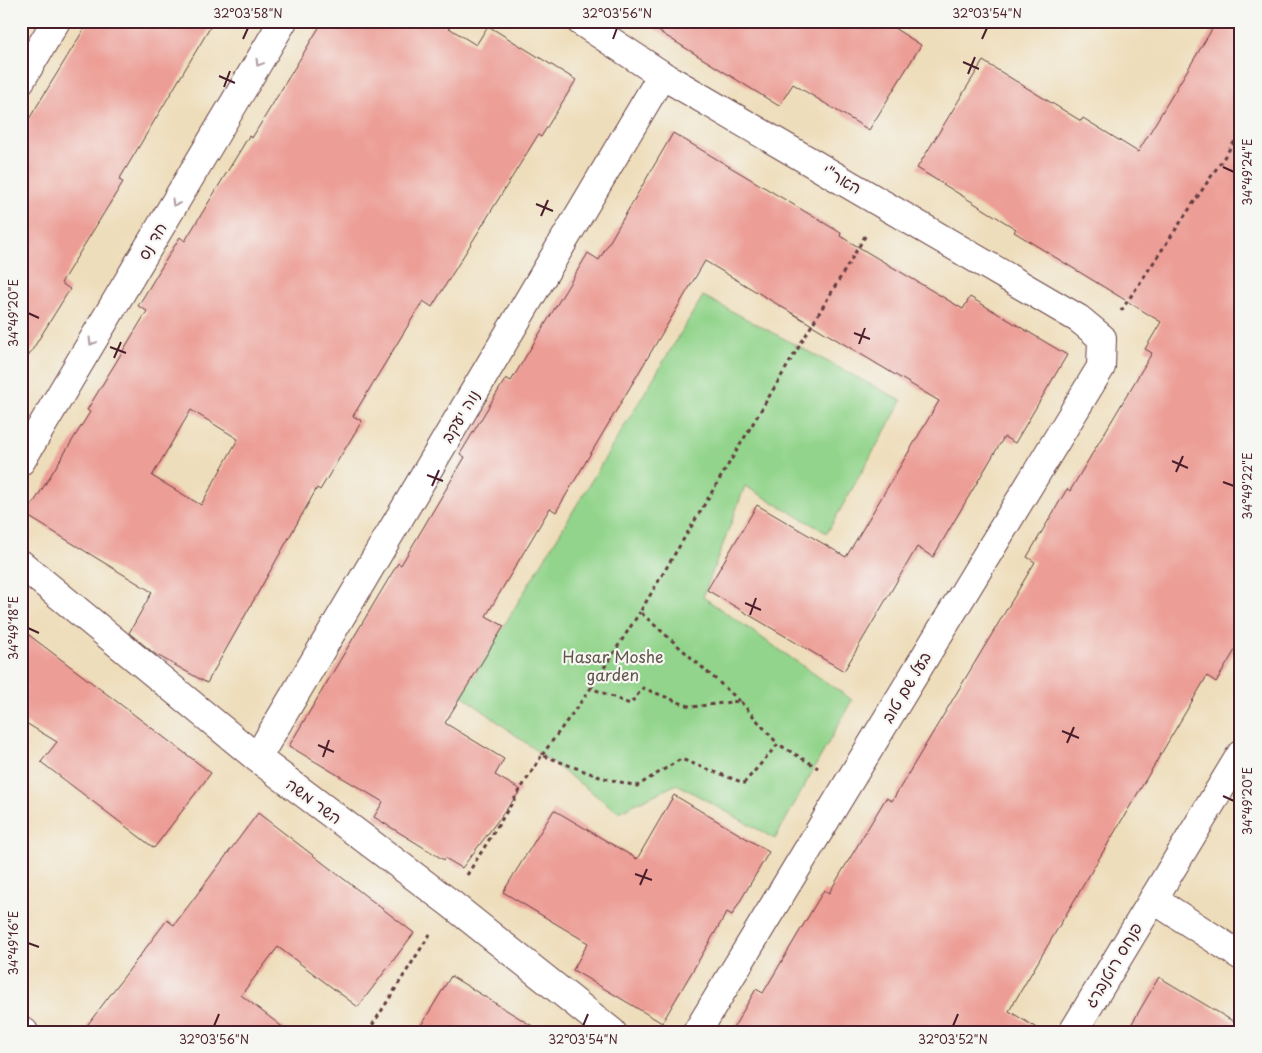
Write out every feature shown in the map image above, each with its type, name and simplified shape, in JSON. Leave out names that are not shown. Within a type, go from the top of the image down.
[{"type":"street","points":[[21,80],[56,21]]},
{"type":"street","name":"חד נס","points":[[21,460],[284,21]]},
{"type":"street","name":"האר\"י","points":[[580,21],[662,75],[1079,319],[1102,338]]},
{"type":"street","name":"נוה יעקב","points":[[257,758],[662,75]]},
{"type":"street","name":"בעל שם טוב","points":[[697,1032],[1101,367],[1102,338]]},
{"type":"street","name":"השר משה","points":[[21,564],[257,758],[450,903],[612,1032]]},
{"type":"street","name":"פנחס רוטנברג","points":[[1073,1032],[1241,754]]},
{"type":"street","points":[[1153,899],[1241,956]]},
{"type":"path","points":[[1102,338],[1241,132]]},
{"type":"path","points":[[368,1032],[542,755],[591,688],[640,612],[885,204]]},
{"type":"path","points":[[640,612],[740,701],[778,744],[847,785]]},
{"type":"path","points":[[591,688],[630,704],[643,688],[691,707],[740,701]]},
{"type":"path","points":[[542,755],[600,776],[637,786],[681,759],[744,783],[778,744]]},
{"type":"green space","name":"Hasar Moshe garden","points":[[703,296],[902,401],[827,533],[745,486],[703,597],[852,700],[775,839],[677,784],[618,812],[462,695]]},
{"type":"building","points":[[89,21],[214,21],[119,180],[123,182],[61,283],[70,289],[21,368],[21,132]]},
{"type":"building","points":[[323,21],[438,21],[476,45],[488,26],[576,80],[541,137],[538,135],[432,307],[423,301],[353,416],[362,421],[320,490],[317,488],[207,683],[155,654],[129,633],[152,592],[26,515],[90,412],[87,410],[147,311],[138,306],[180,237],[185,241],[249,136],[252,138]],"holes":[[[191,410],[238,439],[201,505],[152,476]]]},
{"type":"building","points":[[642,21],[883,21],[921,45],[869,130],[793,84],[779,106]]},
{"type":"building","points":[[1217,21],[1228,21],[1241,29],[1241,640],[1216,682],[1207,676],[1009,1011],[1043,1032],[731,1032],[756,989],[763,993],[824,890],[829,893],[886,798],[892,801],[1035,562],[1027,557],[1067,489],[1070,491],[1152,353],[1145,349],[1161,322],[1014,232],[1016,229],[917,168],[983,61],[1081,121],[1083,118],[1138,152]]},
{"type":"building","points":[[673,133],[841,233],[840,236],[963,309],[970,297],[1067,355],[1015,443],[1004,437],[933,557],[917,547],[844,671],[707,590],[757,505],[846,557],[939,401],[705,261],[556,512],[550,508],[486,616],[504,626],[445,723],[504,759],[495,775],[521,790],[462,868],[445,858],[444,860],[374,817],[383,802],[289,746],[398,563],[401,565],[465,457],[460,454],[506,378],[511,381],[588,253],[599,260]]},
{"type":"building","points":[[21,629],[211,773],[154,848],[41,762],[57,742],[21,720]]},
{"type":"building","points":[[674,795],[769,852],[732,915],[727,912],[662,1023],[573,970],[588,943],[503,892],[554,810],[637,859]]},
{"type":"building","points":[[258,813],[414,933],[358,1007],[278,947],[241,995],[289,1032],[82,1032],[167,920],[174,925]]},
{"type":"building","points":[[451,976],[542,1032],[417,1032]]},
{"type":"building","points":[[1159,977],[1241,1026],[1241,1032],[1127,1032]]}]
